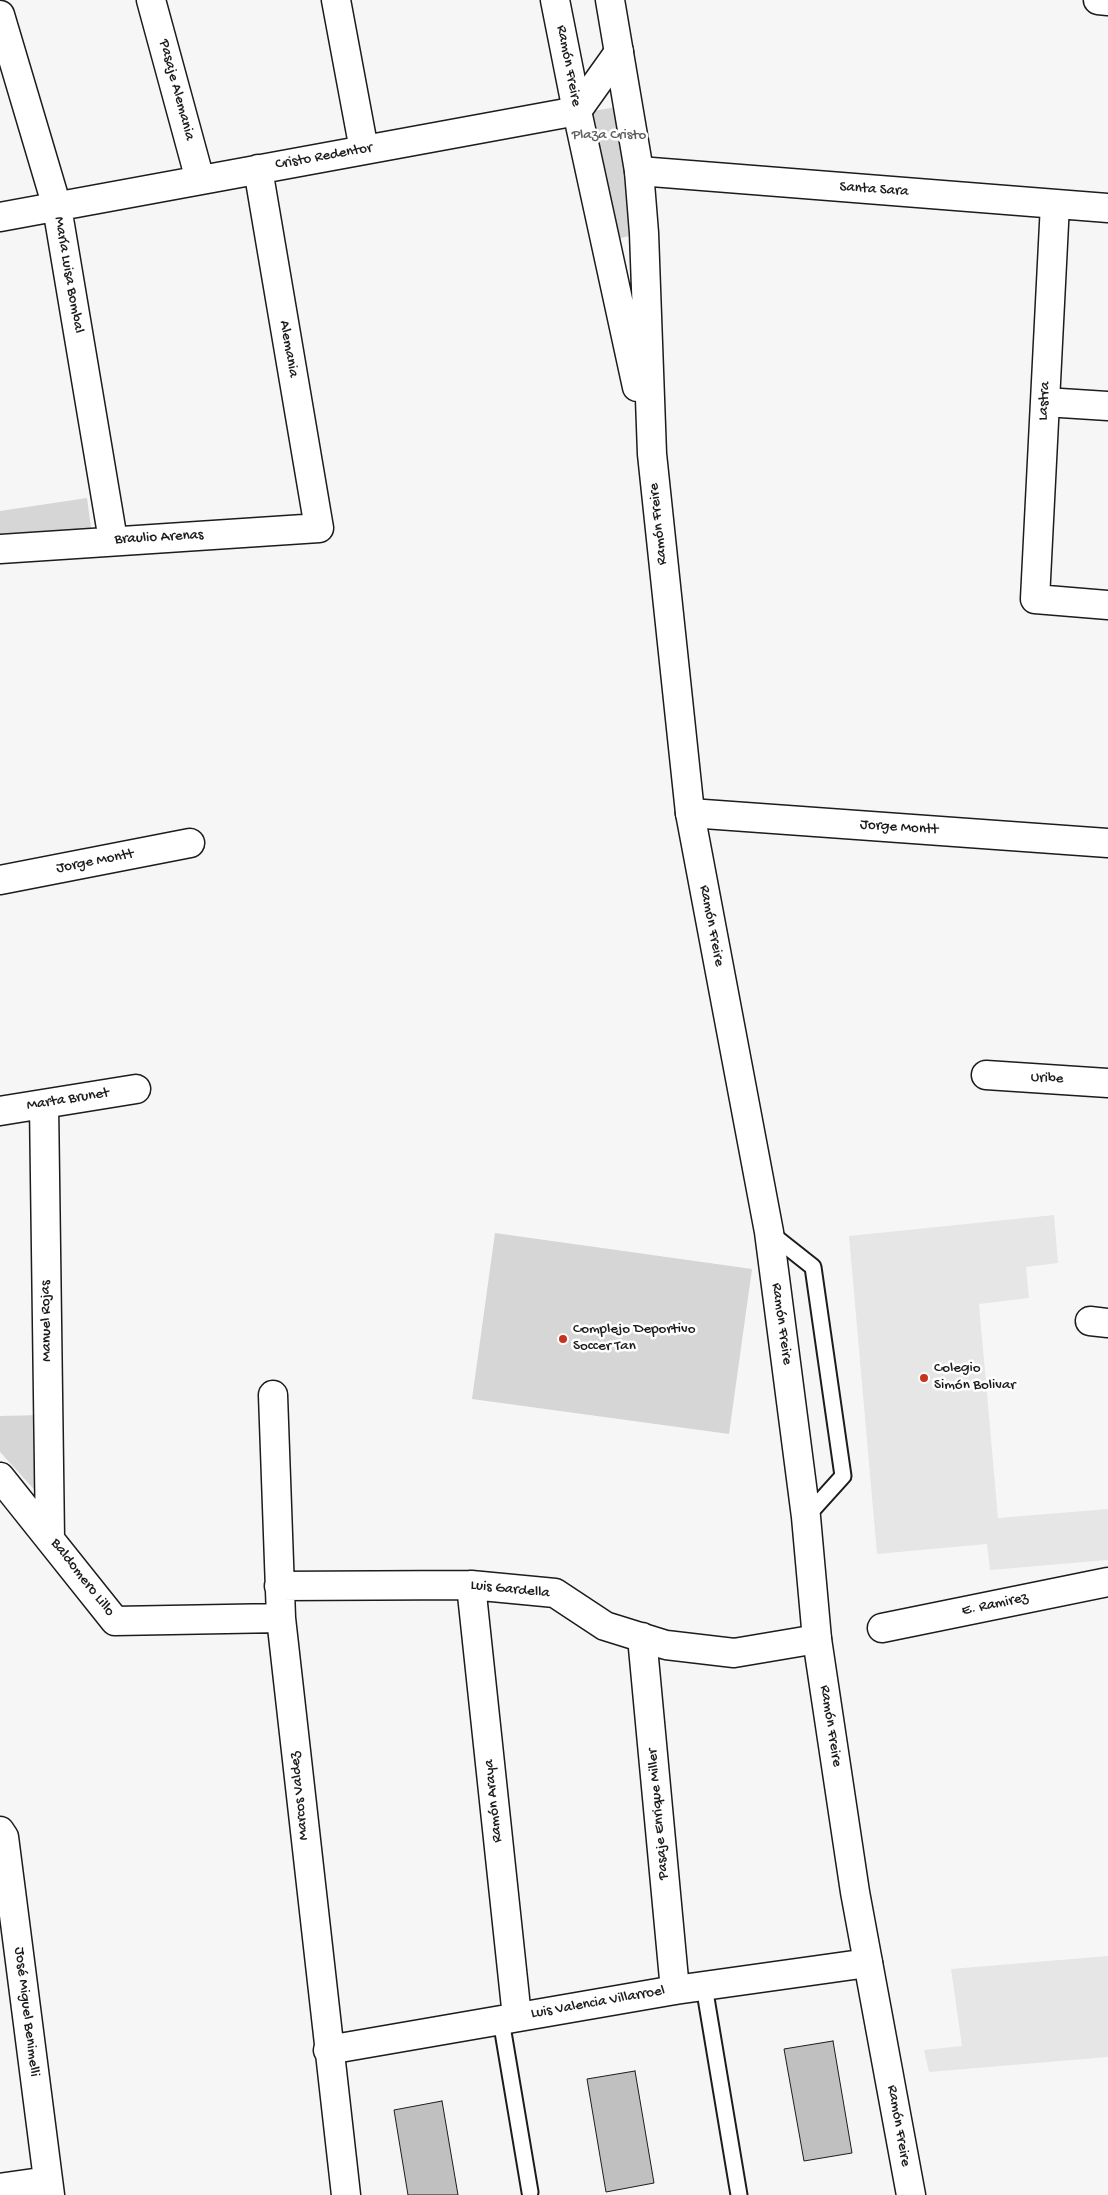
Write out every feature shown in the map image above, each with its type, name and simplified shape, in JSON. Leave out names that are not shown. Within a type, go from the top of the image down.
[{"type":"street","name":"Pasaje Alemania","points":[[151,0],[200,180]]},
{"type":"street","points":[[336,0],[364,150]]},
{"type":"street","name":"Ramón Freire","points":[[555,0],[577,111],[652,454]]},
{"type":"street","name":"Ramón Freire","points":[[610,0],[639,172],[644,233],[652,454],[690,813],[769,1232],[806,1517],[817,1639],[855,1892],[911,2195]]},
{"type":"street","points":[[1098,0],[1108,0]]},
{"type":"street","name":"María Luisa Bombal","points":[[0,15],[56,207],[113,540]]},
{"type":"street","points":[[577,111],[619,52]]},
{"type":"street","name":"Cristo Redentor","points":[[0,217],[577,111]]},
{"type":"street","name":"Alemania","points":[[258,169],[319,528]]},
{"type":"street","name":"Santa Sara","points":[[639,172],[1108,208]]},
{"type":"street","name":"Lastra","points":[[1055,204],[1035,599],[1108,605]]},
{"type":"street","points":[[1045,402],[1108,406]]},
{"type":"street","name":"Braulio Arenas","points":[[0,549],[113,540],[319,528]]},
{"type":"street","name":"Jorge Montt","points":[[690,813],[1108,843]]},
{"type":"street","name":"Jorge Montt","points":[[0,880],[190,843]]},
{"type":"street","name":"Uribe","points":[[986,1075],[1108,1083]]},
{"type":"street","name":"Marta Brunet","points":[[0,1111],[136,1089]]},
{"type":"street","name":"Manuel Rojas","points":[[44,1104],[50,1539]]},
{"type":"street","name":"Marcos Valdez","points":[[273,1396],[281,1618],[328,2050],[346,2195]]},
{"type":"street","name":"Baldomero Lillo","points":[[0,1477],[115,1621],[281,1618]]},
{"type":"street","name":"E. Ramirez","points":[[882,1628],[1108,1582]]},
{"type":"street","name":"Luis Gardella","points":[[279,1586],[471,1585],[555,1593],[605,1626],[666,1645],[734,1653],[817,1639]]},
{"type":"street","name":"Ramón Araya","points":[[471,1585],[509,2019]]},
{"type":"street","name":"Pasaje Enrique Miller","points":[[642,1637],[676,1990]]},
{"type":"street","name":"José Miguel Benimelli","points":[[1,1835],[49,2188]]},
{"type":"street","name":"Luis Valencia Villarroel","points":[[328,2050],[676,1990],[868,1963]]},
{"type":"street","points":[[0,2188],[49,2188]]},
{"type":"lane","points":[[769,1232],[813,1267],[843,1476],[806,1517]]},
{"type":"lane","points":[[704,1986],[738,2195]]},
{"type":"lane","points":[[509,2019],[530,2192]]},
{"type":"shaded area","name":"Colegio Simón Bolivar","points":[[1054,1215],[1058,1263],[1026,1267],[1029,1298],[979,1304],[998,1518],[1108,1509],[1108,1560],[990,1570],[987,1544],[877,1554],[849,1236]]},
{"type":"shaded area","points":[[1108,1956],[1108,2057],[929,2072],[924,2050],[962,2046],[951,1969]]},
{"type":"green space","name":"Plaza Cristo","points":[[623,106],[638,234],[612,240],[587,112]]},
{"type":"green space","points":[[87,498],[91,528],[0,542],[0,511]]},
{"type":"green space","points":[[495,1233],[752,1269],[729,1434],[472,1399]]},
{"type":"green space","points":[[40,1415],[42,1498],[0,1452],[0,1416]]},
{"type":"building","points":[[833,2041],[852,2153],[804,2161],[784,2049]]},
{"type":"building","points":[[635,2071],[654,2183],[606,2192],[587,2079]]},
{"type":"building","points":[[442,2101],[458,2195],[408,2195],[394,2110]]},
{"type":"place","name":"Complejo Deportivo Soccer Tan","points":[[563,1339]]},
{"type":"place","name":"Colegio Simón Bolivar","points":[[924,1378]]}]
